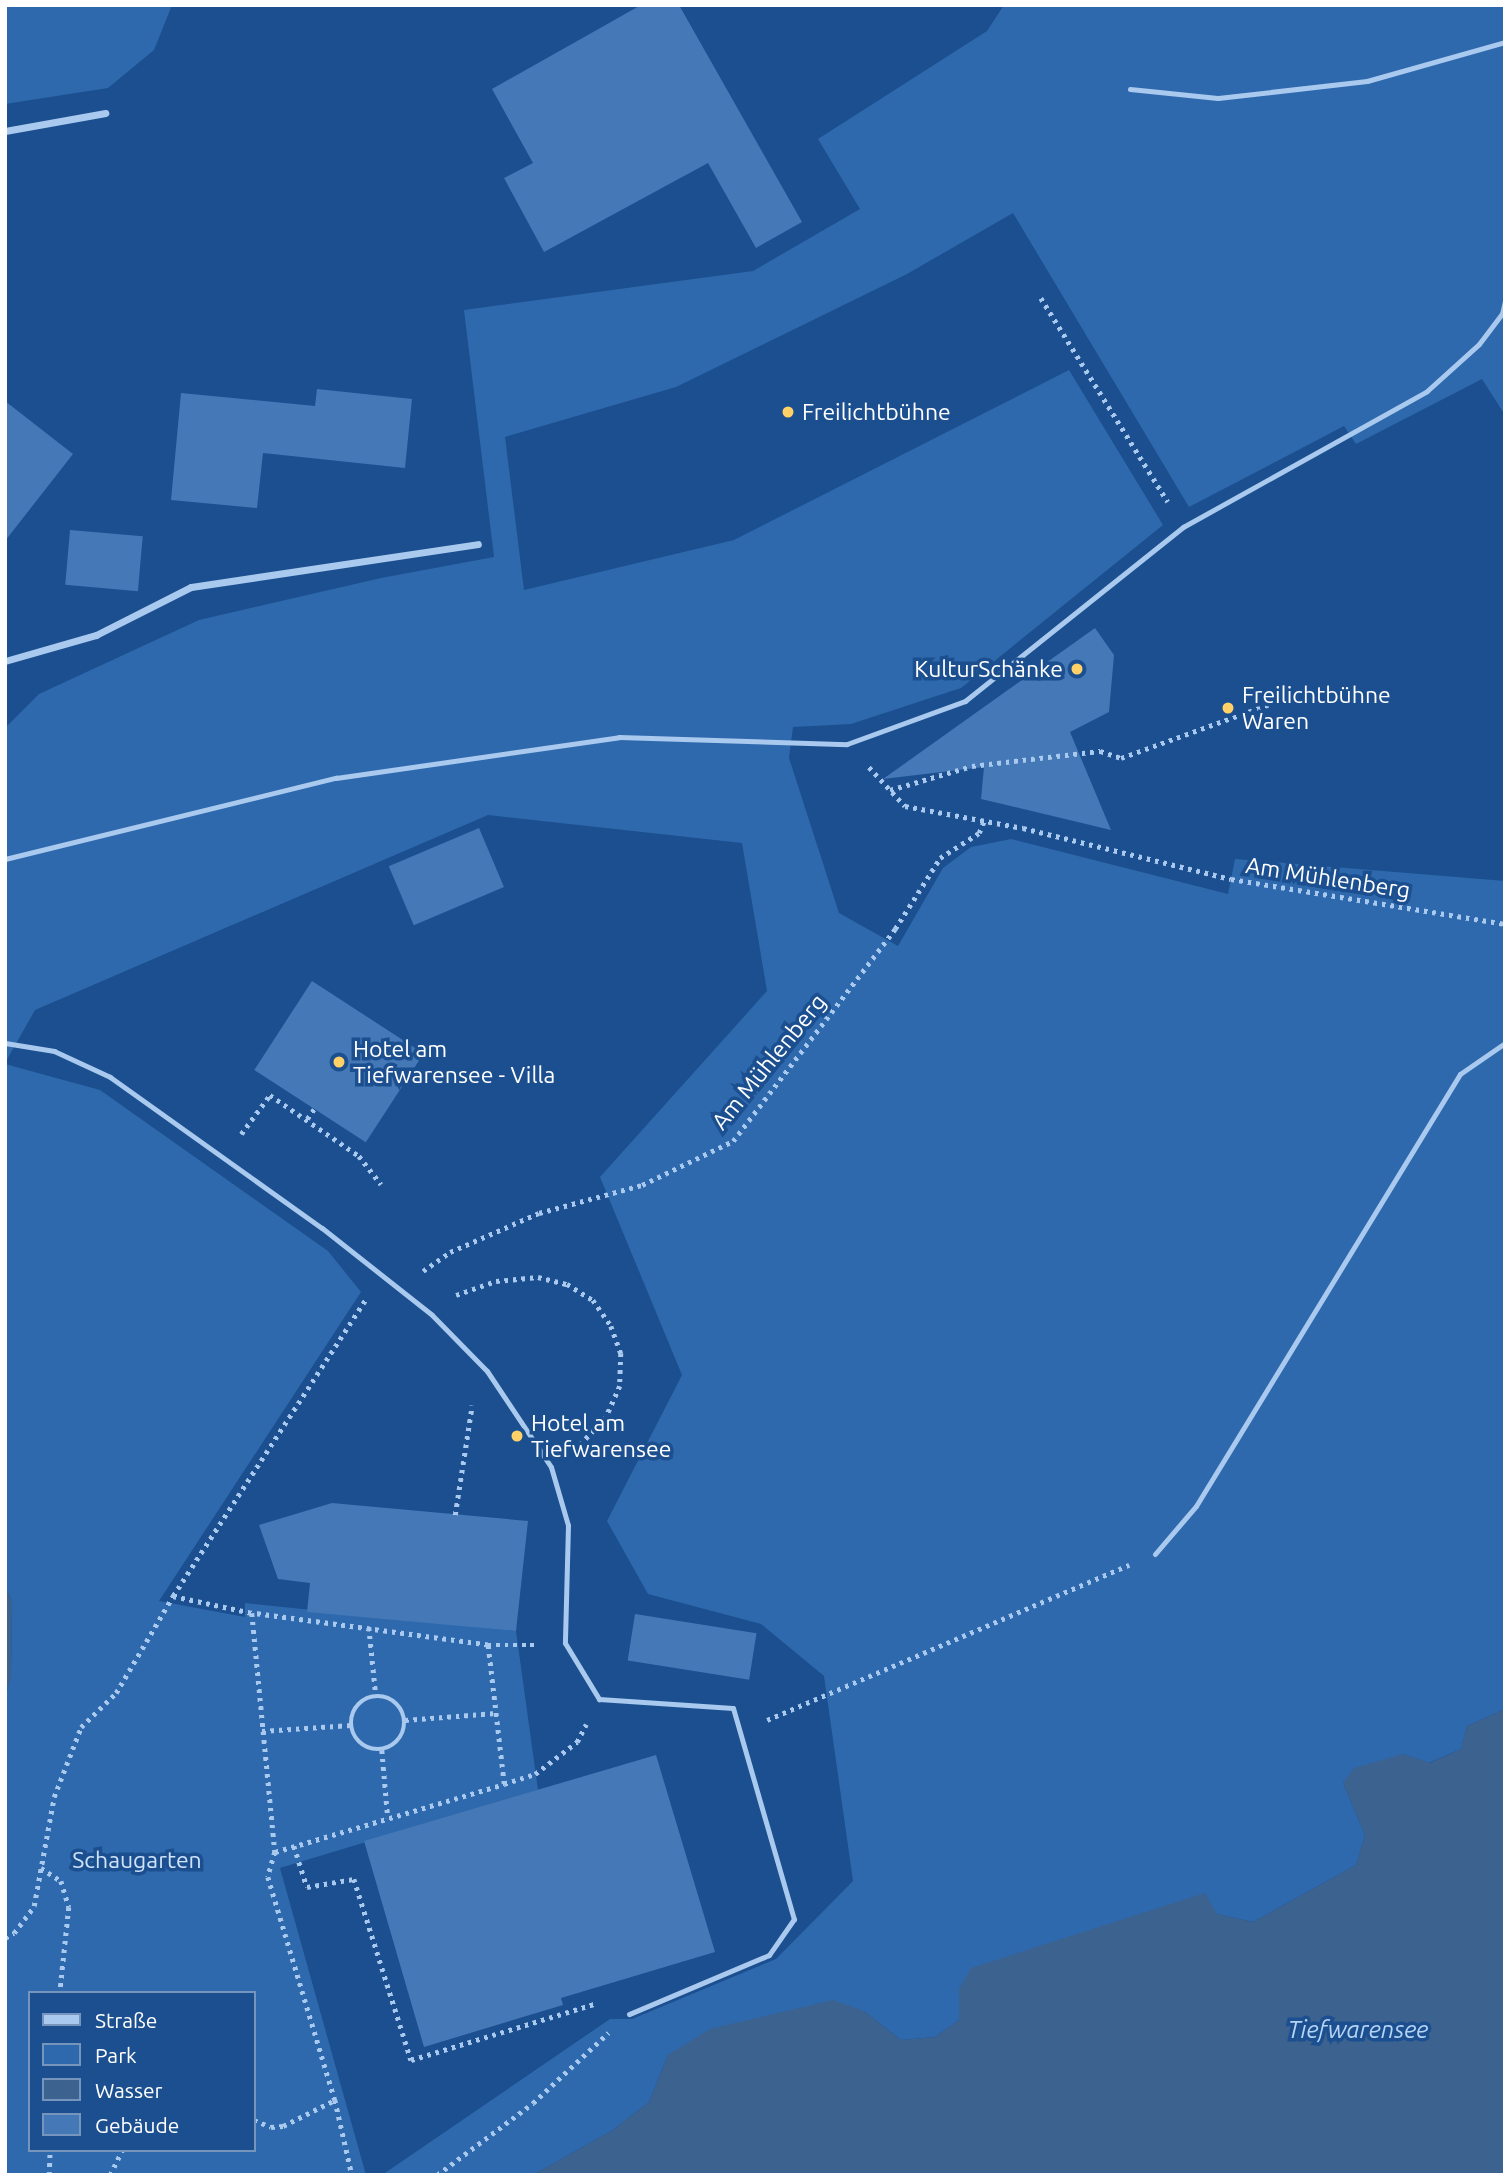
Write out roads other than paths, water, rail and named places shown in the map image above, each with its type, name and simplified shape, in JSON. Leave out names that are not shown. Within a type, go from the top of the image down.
[{"type":"street","points":[[5,131],[105,113]]},
{"type":"street","points":[[5,661],[96,635],[191,587],[478,544]]},
{"type":"lane","points":[[1130,89],[1219,99],[1367,81],[1505,42]]},
{"type":"lane","points":[[5,859],[336,778],[619,737],[847,744],[965,701],[1183,527],[1427,391],[1479,344],[1502,314],[1505,301]]},
{"type":"lane","points":[[5,1043],[54,1051],[110,1077],[322,1228],[432,1315],[487,1371],[551,1467],[568,1525],[565,1643],[599,1699],[733,1708],[794,1919],[769,1955],[629,2014]]},
{"type":"lane","points":[[1155,1554],[1196,1506],[1460,1074],[1505,1043]]},
{"type":"water","points":[[5,1587],[12,1601],[11,1677],[5,1697]]},
{"type":"water","name":"Tiefwarensee","points":[[1505,1709],[1505,2175],[533,2175],[613,2130],[649,2102],[668,2055],[710,2029],[833,2000],[864,2011],[901,2040],[935,2037],[959,2020],[959,1989],[971,1968],[1205,1893],[1217,1914],[1253,1922],[1356,1865],[1365,1835],[1343,1783],[1354,1768],[1403,1754],[1430,1763],[1461,1749],[1467,1726]]},
{"type":"place","name":"Freilichtbühne","points":[[788,412]]},
{"type":"place","name":"KulturSchänke","points":[[1077,669]]},
{"type":"place","name":"Freilichtbühne Waren","points":[[1228,708]]},
{"type":"place","name":"Hotel am Tiefwarensee - Villa","points":[[339,1062]]},
{"type":"place","name":"Hotel am Tiefwarensee","points":[[517,1436]]},
{"type":"park label","name":"Schaugarten","points":[[137,1860]]}]
